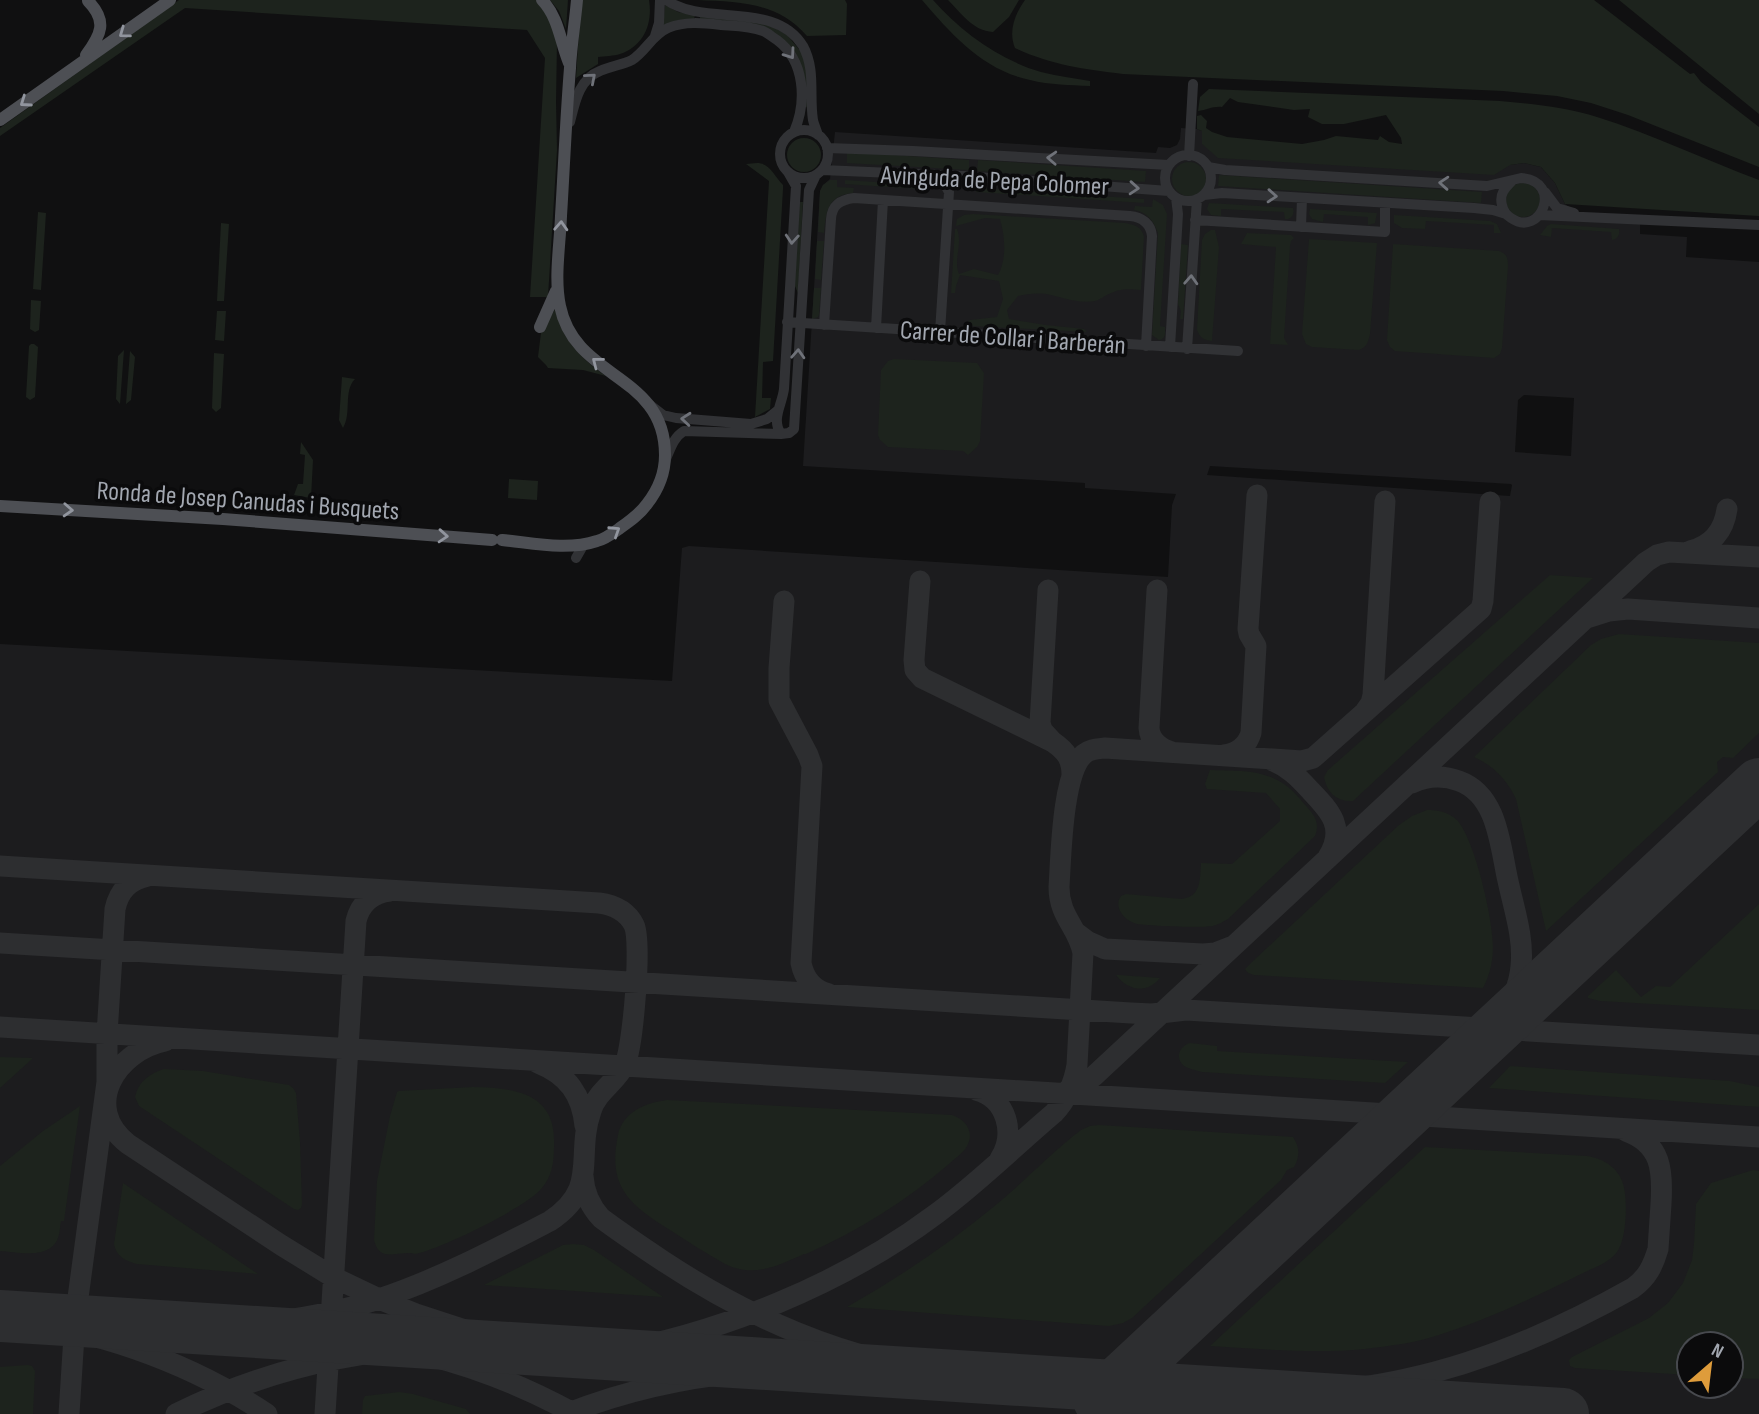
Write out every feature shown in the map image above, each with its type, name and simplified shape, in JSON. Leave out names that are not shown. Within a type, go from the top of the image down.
[{"type":"main road","points":[[78,66],[96,43],[100,30],[99,13],[88,0]]},
{"type":"main road","points":[[0,120],[170,0]]},
{"type":"main road","points":[[542,0],[557,23],[570,67]]},
{"type":"main road","name":"Ronda de Josep Canudas i Busquets","points":[[0,506],[223,519],[567,546],[600,541],[640,513],[654,494],[662,475],[665,463],[663,432],[650,405],[631,385],[582,350],[563,317],[558,284],[576,0]]},
{"type":"main road","points":[[540,327],[558,284]]},
{"type":"street","points":[[654,37],[661,13],[660,0]]},
{"type":"street","points":[[650,405],[663,415],[726,427],[780,434],[794,429],[809,190],[827,162],[827,148],[813,121],[812,69],[804,47],[790,32],[765,17],[695,11],[675,7],[666,0]]},
{"type":"street","points":[[566,139],[575,104],[584,82],[592,74],[632,60],[654,37],[667,28],[687,23],[748,27],[766,32],[783,45],[794,59],[800,74],[802,108],[794,132]]},
{"type":"street","points":[[1189,156],[1192,84]]},
{"type":"street","points":[[780,434],[776,421],[784,390],[796,186],[783,167],[779,153],[781,145],[794,132],[811,131],[818,135]]},
{"type":"street","name":"Avinguda de Pepa Colomer","points":[[827,148],[1169,165]]},
{"type":"street","points":[[1170,347],[1178,214],[1165,180],[1169,165],[1181,157],[1189,156],[1199,159],[1208,167],[1225,170],[1489,186],[1527,178],[1540,186],[1557,208],[1581,216]]},
{"type":"street","points":[[1187,349],[1195,220],[1200,197],[1208,190],[1211,181],[1208,167]]},
{"type":"street","points":[[788,172],[802,178],[810,178],[819,173]]},
{"type":"street","name":"Avinguda de Pepa Colomer","points":[[819,173],[962,176],[1172,195]]},
{"type":"street","points":[[940,176],[949,192],[940,332]]},
{"type":"street","points":[[949,192],[962,176]]},
{"type":"street","points":[[1506,214],[1502,207],[1502,193],[1512,181]]},
{"type":"street","points":[[1172,195],[1186,201],[1222,192],[1474,208],[1493,210],[1516,221],[1526,222],[1534,220],[1545,205],[1540,186]]},
{"type":"street","name":"Avinguda de Pepa Colomer","points":[[824,325],[831,212],[844,200],[854,198],[1127,215],[1138,216],[1144,220],[1153,236],[1146,346]]},
{"type":"street","points":[[1301,227],[1302,198]]},
{"type":"street","points":[[876,328],[883,200]]},
{"type":"street","points":[[1195,220],[1385,232],[1385,203]]},
{"type":"street","points":[[1539,215],[1759,225]]},
{"type":"street","name":"Carrer de Collar i Barberán","points":[[787,322],[1238,351]]},
{"type":"street","points":[[665,463],[673,442],[684,430],[751,424],[767,419],[781,407]]},
{"type":"street","points":[[576,558],[584,544]]},
{"type":"shaded area","points":[[179,0],[537,0],[546,9],[557,42],[557,150],[548,297],[530,297],[545,58],[527,30],[185,8],[0,136],[0,128]]},
{"type":"shaded area","points":[[550,0],[568,0],[566,29],[559,11]]},
{"type":"shaded area","points":[[581,0],[649,0],[650,17],[645,33],[635,45],[620,54],[598,57],[598,64],[576,78]]},
{"type":"shaded area","points":[[698,0],[845,0],[846,35],[807,36],[783,16],[770,10],[743,3]]},
{"type":"shaded area","points":[[922,0],[933,0],[982,44],[1011,60],[1041,72],[1090,81],[1090,86],[1038,82],[998,68],[983,60],[957,38]]},
{"type":"shaded area","points":[[948,0],[1019,0],[1009,17],[993,32],[973,25]]},
{"type":"shaded area","points":[[1025,0],[1594,0],[1690,74],[1694,73],[1701,82],[1759,127],[1759,167],[1628,115],[1557,96],[1503,91],[1123,74],[1068,66],[1015,48],[1012,35],[1014,23]]},
{"type":"shaded area","points":[[1619,0],[1759,0],[1759,114]]},
{"type":"shaded area","points":[[665,5],[678,12],[695,15],[694,19],[663,26]]},
{"type":"shaded area","points":[[700,14],[765,22],[787,35],[803,54],[807,65],[810,108],[805,107],[806,92],[775,33],[700,19]]},
{"type":"shaded area","points":[[1209,89],[1500,101],[1573,111],[1638,131],[1759,180],[1759,216],[1565,204],[1555,183],[1541,167],[1524,163],[1510,165],[1494,175],[1218,158],[1202,144],[1202,131],[1197,129],[1197,116],[1201,115],[1207,121],[1206,128],[1227,137],[1302,144],[1336,136],[1378,140],[1380,136],[1389,142],[1402,144],[1386,115],[1344,124],[1322,124],[1308,117],[1310,109],[1294,110],[1238,102],[1230,98],[1222,107],[1198,111],[1200,97]]},
{"type":"shaded area","points":[[1181,128],[1202,131],[1202,144],[1510,165],[1524,163],[1541,167],[1555,183],[1565,204],[1581,216],[1640,218],[1640,234],[1687,237],[1686,257],[1759,262],[1759,1414],[0,1414],[0,644],[672,681],[682,548],[689,546],[1168,577],[1172,505],[1176,494],[1085,488],[1085,483],[803,466],[820,191],[830,179],[835,132],[1156,153],[1158,147],[1170,148],[1177,145]],"holes":[[[1524,395],[1574,398],[1571,456],[1515,452],[1518,400]],[[1210,466],[1511,484],[1512,485],[1510,496],[1207,475]]]},
{"type":"shaded area","points":[[804,138],[816,143],[821,155],[816,167],[804,172],[792,167],[787,155],[792,143]]},
{"type":"shaded area","points":[[847,152],[969,160],[969,170],[847,163]]},
{"type":"shaded area","points":[[978,160],[1146,171],[1145,182],[977,171]]},
{"type":"shaded area","points":[[1189,162],[1201,167],[1206,179],[1201,191],[1189,196],[1177,191],[1172,179],[1177,167]]},
{"type":"shaded area","points":[[757,163],[769,168],[783,185],[783,189],[773,361],[763,362],[762,398],[771,398],[770,409],[755,417],[769,181],[746,164]]},
{"type":"shaded area","points":[[1219,175],[1482,192],[1481,203],[1218,186]]},
{"type":"shaded area","points":[[830,180],[837,180],[837,187],[854,188],[853,193],[833,201],[827,211],[824,233],[818,232],[820,191]]},
{"type":"shaded area","points":[[845,180],[920,185],[919,189],[845,184]]},
{"type":"shaded area","points":[[1523,183],[1535,188],[1540,200],[1535,212],[1523,217],[1511,212],[1506,200],[1511,188]]},
{"type":"shaded area","points":[[976,188],[1144,199],[1144,203],[976,192]]},
{"type":"shaded area","points":[[1153,199],[1163,205],[1167,214],[1160,326],[1165,327],[1165,333],[1159,340],[1152,335],[1158,233],[1149,218],[1134,210],[1135,206],[1152,207]]},
{"type":"shaded area","points":[[799,202],[803,202],[798,293],[794,284]]},
{"type":"shaded area","points":[[1209,203],[1293,208],[1293,212],[1291,218],[1287,219],[1284,212],[1221,209],[1221,216],[1211,215],[1207,209]]},
{"type":"shaded area","points":[[1310,209],[1377,213],[1375,223],[1368,225],[1368,217],[1324,214],[1323,222],[1312,219]]},
{"type":"shaded area","points":[[38,212],[46,213],[41,290],[33,289]]},
{"type":"shaded area","points":[[973,214],[1125,223],[1137,227],[1144,236],[1141,290],[1121,290],[1088,302],[1046,294],[1018,296],[1007,310],[1009,319],[1084,329],[1087,332],[966,324],[970,320],[997,317],[1003,299],[999,281],[960,275],[955,293],[951,293],[955,229],[959,235],[959,274],[974,269],[998,275],[1003,262],[1004,240],[1000,219],[985,218],[956,226],[957,219]]},
{"type":"shaded area","points":[[1394,215],[1490,221],[1497,224],[1501,233],[1494,233],[1494,225],[1426,221],[1425,229],[1402,228],[1394,223]]},
{"type":"shaded area","points":[[221,223],[229,224],[224,301],[217,301]]},
{"type":"shaded area","points":[[1551,224],[1619,229],[1619,233],[1617,238],[1612,240],[1611,232],[1552,228],[1551,237],[1540,235]]},
{"type":"shaded area","points":[[1211,230],[1215,230],[1219,247],[1212,341],[1203,338],[1197,330],[1202,240]]},
{"type":"shaded area","points":[[1247,233],[1291,235],[1294,238],[1290,246],[1284,338],[1288,345],[1270,344],[1276,247],[1241,244]]},
{"type":"shaded area","points":[[1309,239],[1377,243],[1370,334],[1362,349],[1312,347],[1306,344],[1302,334]]},
{"type":"shaded area","points":[[817,241],[824,241],[821,280],[815,279]]},
{"type":"shaded area","points":[[1181,244],[1188,245],[1183,319],[1180,319],[1178,304]]},
{"type":"shaded area","points":[[1393,244],[1499,251],[1505,255],[1508,266],[1500,354],[1494,358],[1395,351],[1390,347],[1387,340]]},
{"type":"shaded area","points":[[814,288],[821,288],[819,314],[812,319]]},
{"type":"shaded area","points":[[31,300],[41,301],[39,330],[35,332],[30,329]]},
{"type":"shaded area","points":[[555,309],[562,330],[574,347],[588,363],[606,376],[583,370],[548,368],[538,357],[541,333]]},
{"type":"shaded area","points":[[217,311],[226,311],[224,341],[215,340]]},
{"type":"shaded area","points":[[31,344],[38,347],[35,397],[30,400],[26,397]]},
{"type":"shaded area","points":[[124,350],[120,404],[116,399],[118,356]]},
{"type":"shaded area","points":[[130,351],[135,357],[131,400],[126,404]]},
{"type":"shaded area","points":[[214,353],[224,354],[221,408],[216,412],[212,408]]},
{"type":"shaded area","points":[[894,359],[977,363],[984,373],[980,441],[968,455],[963,451],[888,447],[880,440],[881,370],[888,361]]},
{"type":"shaded area","points":[[342,377],[355,379],[349,390],[343,428],[339,420]]},
{"type":"shaded area","points":[[301,442],[313,460],[311,498],[294,495],[298,484],[303,484],[305,455],[300,454]]},
{"type":"shaded area","points":[[509,479],[538,481],[537,500],[508,498]]},
{"type":"shaded area","points":[[1550,575],[1593,578],[1353,801],[1342,800],[1334,795],[1324,777],[1328,770]]},
{"type":"shaded area","points":[[1619,634],[1759,643],[1759,733],[1733,758],[1723,757],[1717,762],[1718,772],[1546,931],[1516,799],[1499,774],[1474,757],[1591,645]]},
{"type":"shaded area","points":[[1210,770],[1258,773],[1284,784],[1310,810],[1317,824],[1315,836],[1221,923],[1187,927],[1132,922],[1124,917],[1119,909],[1121,896],[1126,894],[1188,898],[1198,887],[1201,863],[1232,864],[1280,821],[1280,809],[1266,793],[1207,789],[1205,784]]},
{"type":"shaded area","points":[[1427,810],[1443,812],[1457,820],[1464,830],[1476,862],[1486,900],[1493,946],[1491,968],[1483,988],[1254,975],[1245,969],[1399,825]]},
{"type":"shaded area","points":[[1759,904],[1759,1010],[1600,1001],[1588,998],[1616,970],[1641,997],[1656,986],[1670,987]]},
{"type":"shaded area","points":[[1116,975],[1160,978],[1149,987],[1138,988],[1126,984]]},
{"type":"shaded area","points":[[1190,1043],[1217,1046],[1217,1051],[1408,1062],[1385,1083],[1202,1072],[1184,1066],[1179,1059],[1181,1049]]},
{"type":"shaded area","points":[[0,1057],[32,1058],[32,1059],[0,1088]]},
{"type":"shaded area","points":[[1510,1066],[1730,1081],[1759,1087],[1759,1107],[1489,1088]]},
{"type":"shaded area","points":[[164,1069],[203,1071],[289,1085],[293,1088],[296,1093],[300,1142],[301,1208],[294,1209],[139,1106],[135,1097],[139,1087],[149,1076]]},
{"type":"shaded area","points":[[473,1087],[518,1092],[541,1105],[549,1115],[553,1129],[554,1158],[548,1179],[542,1188],[520,1205],[465,1235],[417,1254],[379,1251],[374,1240],[377,1181],[397,1092]]},
{"type":"shaded area","points":[[667,1100],[952,1115],[967,1126],[970,1139],[967,1147],[933,1178],[863,1225],[784,1263],[765,1269],[746,1270],[725,1264],[643,1212],[625,1193],[619,1181],[615,1153],[618,1135],[625,1120],[636,1110]]},
{"type":"shaded area","points":[[80,1106],[64,1221],[61,1221],[58,1238],[54,1245],[41,1252],[0,1251],[0,1166],[43,1131]]},
{"type":"shaded area","points":[[1099,1125],[1293,1137],[1298,1156],[1294,1167],[1287,1170],[1281,1180],[1132,1318],[1123,1323],[1109,1326],[847,1307],[943,1246],[997,1204],[1081,1130]]},
{"type":"shaded area","points":[[1425,1147],[1587,1156],[1602,1160],[1614,1168],[1624,1186],[1626,1216],[1620,1247],[1614,1256],[1605,1262],[1529,1299],[1475,1322],[1421,1340],[1365,1349],[1327,1351],[1210,1346]]},
{"type":"shaded area","points":[[1753,1170],[1759,1171],[1759,1379],[1745,1378],[1745,1330],[1675,1330],[1675,1374],[1570,1366],[1569,1360],[1572,1357],[1649,1318],[1668,1303],[1683,1283],[1692,1260],[1696,1204],[1711,1183]]},
{"type":"shaded area","points":[[123,1183],[258,1274],[137,1264],[122,1257],[114,1244]]},
{"type":"shaded area","points":[[573,1244],[594,1250],[663,1297],[484,1285],[563,1245]]},
{"type":"shaded area","points":[[28,1365],[35,1371],[33,1414],[0,1414],[0,1367]]},
{"type":"shaded area","points":[[399,1392],[466,1409],[470,1414],[362,1414],[365,1396]]},
{"type":"taxiway","points":[[1224,755],[1241,748],[1251,733],[1256,646],[1248,629],[1257,495]]},
{"type":"taxiway","points":[[1366,710],[1373,695],[1385,501]]},
{"type":"taxiway","points":[[604,1354],[648,1345],[735,1319],[778,1303],[860,1263],[899,1240],[952,1202],[1054,1113],[1069,1091],[1077,1065],[1083,953],[1062,906],[1059,887],[1067,797],[1071,779],[1084,754],[1105,748],[1302,761],[1313,758],[1481,609],[1490,502]]},
{"type":"taxiway","points":[[1690,551],[1704,545],[1720,531],[1727,509]]},
{"type":"taxiway","points":[[1065,1092],[1079,1088],[1094,1076],[1646,562],[1669,552],[1759,557]]},
{"type":"taxiway","points":[[920,581],[915,670],[922,678],[1053,742],[1067,756],[1072,775]]},
{"type":"taxiway","points":[[1048,590],[1040,723],[1042,730],[1052,741]]},
{"type":"taxiway","points":[[1157,590],[1149,728],[1156,743],[1172,752]]},
{"type":"taxiway","points":[[784,601],[779,700],[812,766],[801,963],[810,983],[829,994]]},
{"type":"taxiway","points":[[1590,617],[1628,609],[1759,618]]},
{"type":"taxiway","points":[[1273,761],[1297,776],[1329,812],[1336,828],[1336,837],[1328,857]]},
{"type":"taxiway","points":[[1412,783],[1435,777],[1459,781],[1482,798],[1495,823],[1518,924],[1522,955],[1515,991],[1495,1030]]},
{"type":"taxiway","points":[[0,866],[599,903],[619,910],[628,916],[634,925],[637,971],[628,1054],[625,1064],[591,1111],[581,1184],[565,1209],[550,1221],[466,1263],[364,1304],[269,1322],[172,1327]]},
{"type":"taxiway","points":[[69,1414],[75,1320],[107,1082],[107,1034],[115,909],[126,887],[135,880],[148,876]]},
{"type":"taxiway","points":[[325,1414],[356,921],[360,909],[368,900],[390,891]]},
{"type":"taxiway","points":[[1075,932],[1105,949],[1203,954],[1215,953],[1233,946]]},
{"type":"taxiway","points":[[0,943],[1131,1013],[1152,1014],[1186,1010],[1759,1045]]},
{"type":"taxiway","points":[[0,1027],[1759,1137]]},
{"type":"taxiway","points":[[165,1041],[132,1056],[119,1068],[110,1082],[106,1098],[107,1114],[114,1129],[128,1144],[281,1245],[333,1277],[379,1299],[465,1330],[580,1352]]},
{"type":"taxiway","points":[[538,1063],[558,1074],[572,1087],[581,1105],[585,1126]]},
{"type":"taxiway","points":[[976,1090],[995,1101],[1006,1118],[1007,1139],[1000,1159]]},
{"type":"taxiway","points":[[1274,1396],[1340,1390],[1436,1372],[1523,1342],[1579,1317],[1633,1288],[1649,1271],[1658,1249],[1661,1181],[1658,1160],[1653,1151],[1647,1143],[1626,1131]]},
{"type":"taxiway","points":[[583,1176],[588,1198],[601,1218],[693,1280],[785,1328],[817,1341],[884,1361],[944,1372],[1020,1380]]},
{"type":"taxiway","points":[[0,1318],[71,1331],[139,1351],[205,1378],[267,1414]]},
{"type":"taxiway","points":[[74,1322],[156,1326]]},
{"type":"taxiway","points":[[300,1335],[381,1345]]},
{"type":"taxiway","points":[[176,1414],[237,1387],[333,1360],[432,1347],[502,1348]]},
{"type":"taxiway","points":[[427,1355],[503,1380],[575,1414]]},
{"type":"taxiway","points":[[566,1414],[634,1391],[703,1377],[774,1370],[846,1369]]},
{"type":"taxiway","points":[[1008,1381],[1090,1397],[1144,1414]]},
{"type":"runway","points":[[1099,1400],[1759,784]]},
{"type":"runway","points":[[0,1316],[1563,1414]]}]
